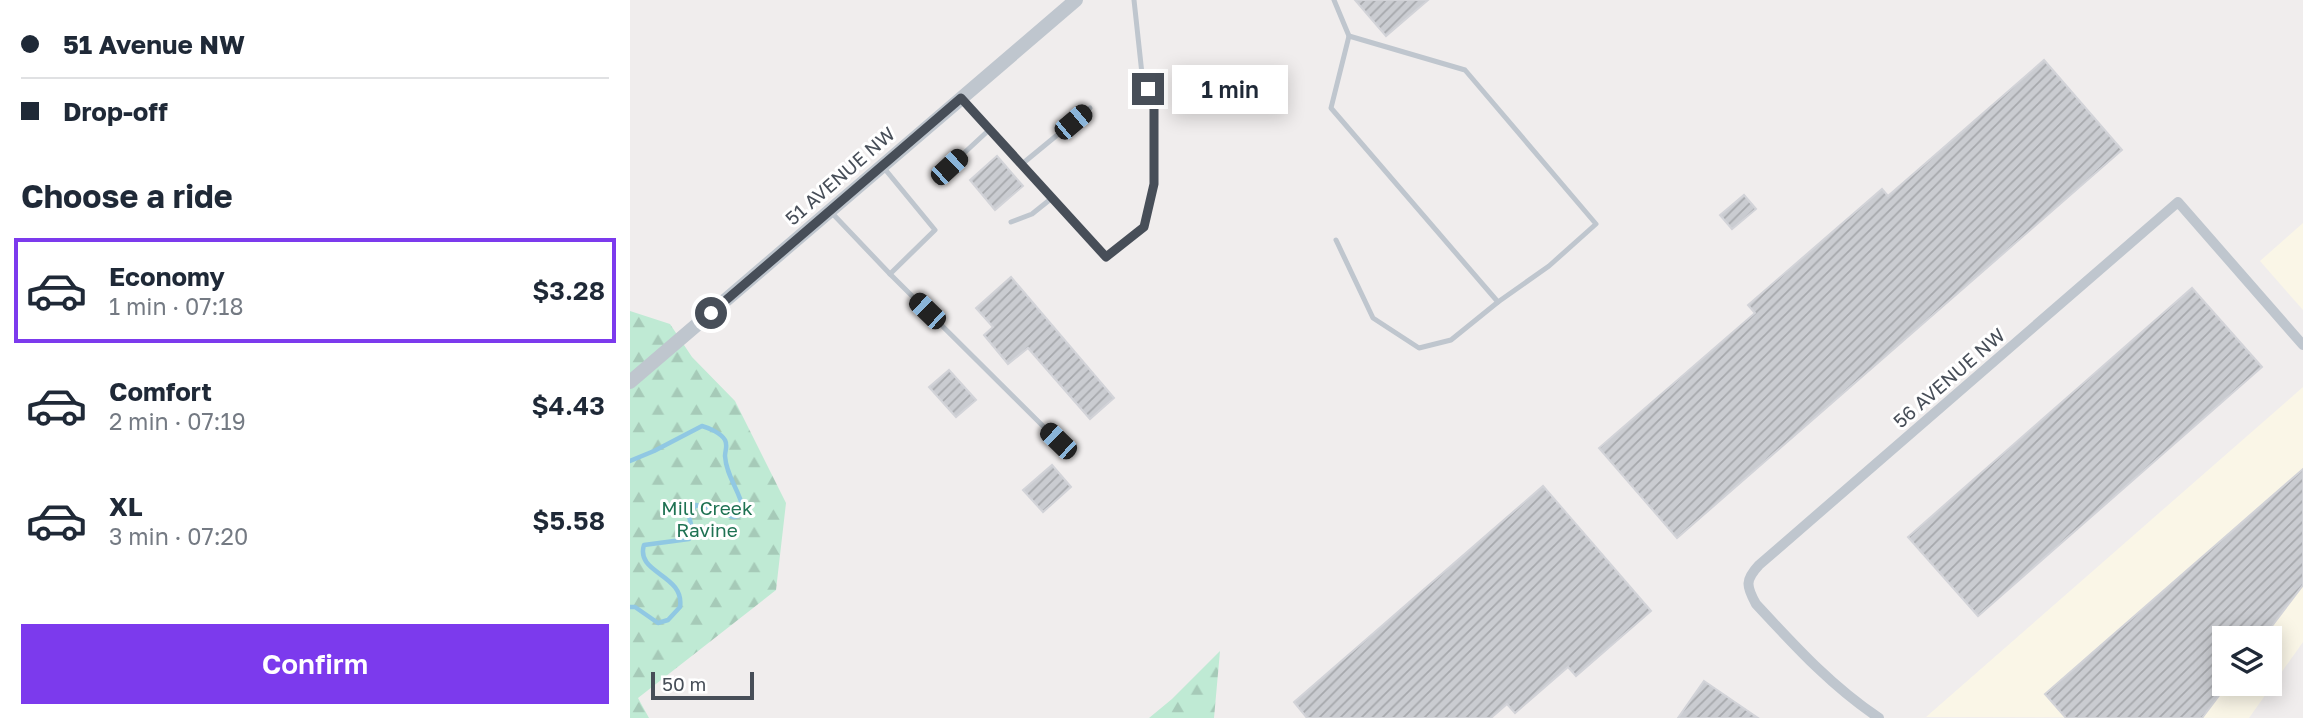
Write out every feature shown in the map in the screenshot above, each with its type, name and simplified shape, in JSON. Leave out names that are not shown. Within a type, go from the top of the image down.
[{"type":"street","name":"51 AVENUE NW","points":[[630,382],[1076,0]]},
{"type":"street","name":"56 AVENUE NW","points":[[1879,718],[1838,689],[1756,604],[1749,593],[1747,582],[1759,565],[2178,202],[2303,345]]},
{"type":"lane","points":[[961,98],[1106,257],[1144,227],[1154,184],[1154,103],[1142,74],[1134,0]]},
{"type":"lane","points":[[1334,0],[1349,36],[1331,108],[1498,302]]},
{"type":"lane","points":[[1336,240],[1373,318],[1419,348],[1451,340],[1549,266],[1596,224],[1465,70],[1349,36]]},
{"type":"lane","points":[[1022,164],[1090,108]]},
{"type":"lane","points":[[949,167],[989,129]]},
{"type":"lane","points":[[883,165],[935,230],[890,274]]},
{"type":"lane","points":[[1011,222],[1032,214],[1052,198]]},
{"type":"lane","points":[[830,211],[1058,441]]},
{"type":"shaded area","points":[[2303,223],[2303,310],[2260,261]]},
{"type":"shaded area","points":[[2303,387],[2303,642],[2282,672],[2282,626],[2212,626],[2212,696],[2265,696],[2249,718],[1926,717]]},
{"type":"green space","name":"Mill Creek Ravine","points":[[630,311],[670,324],[692,357],[735,401],[786,503],[776,590],[638,698],[649,718],[630,718]]},
{"type":"green space","points":[[1220,651],[1214,718],[1149,718],[1172,699]]},
{"type":"building","points":[[1355,0],[1428,0],[1386,36]]},
{"type":"building","points":[[2044,60],[2122,150],[1677,538],[1599,448],[1755,313],[1748,305],[1882,189],[1888,196]]},
{"type":"building","points":[[997,156],[1023,186],[995,210],[970,180]]},
{"type":"building","points":[[1744,195],[1756,209],[1732,229],[1720,215]]},
{"type":"building","points":[[1011,277],[1114,398],[1090,419],[1028,348],[1008,364],[984,335],[993,327],[976,308]]},
{"type":"building","points":[[2192,288],[2262,367],[1978,616],[1908,537]]},
{"type":"building","points":[[949,370],[976,400],[956,417],[929,387]]},
{"type":"building","points":[[1052,465],[1071,487],[1043,512],[1023,490]]},
{"type":"building","points":[[2303,469],[2303,585],[2272,626],[2212,626],[2212,696],[2219,696],[2202,718],[2066,718],[2045,694]]},
{"type":"building","points":[[1543,486],[1651,611],[1576,676],[1568,667],[1515,713],[1507,704],[1491,718],[1307,718],[1294,702]]},
{"type":"building","points":[[1704,681],[1758,718],[1678,718]]},
{"type":"waterway","points":[[630,461],[702,426],[708,428],[725,440],[726,463],[743,508],[740,515],[734,517],[696,505],[689,515],[692,531],[689,539],[644,545],[643,555],[647,562],[675,587],[680,596],[680,607],[668,620],[658,623],[635,607],[630,607]]},
{"type":"route","points":[[711,313],[961,98],[1106,257],[1144,227],[1154,184],[1154,103],[1148,89]]}]
